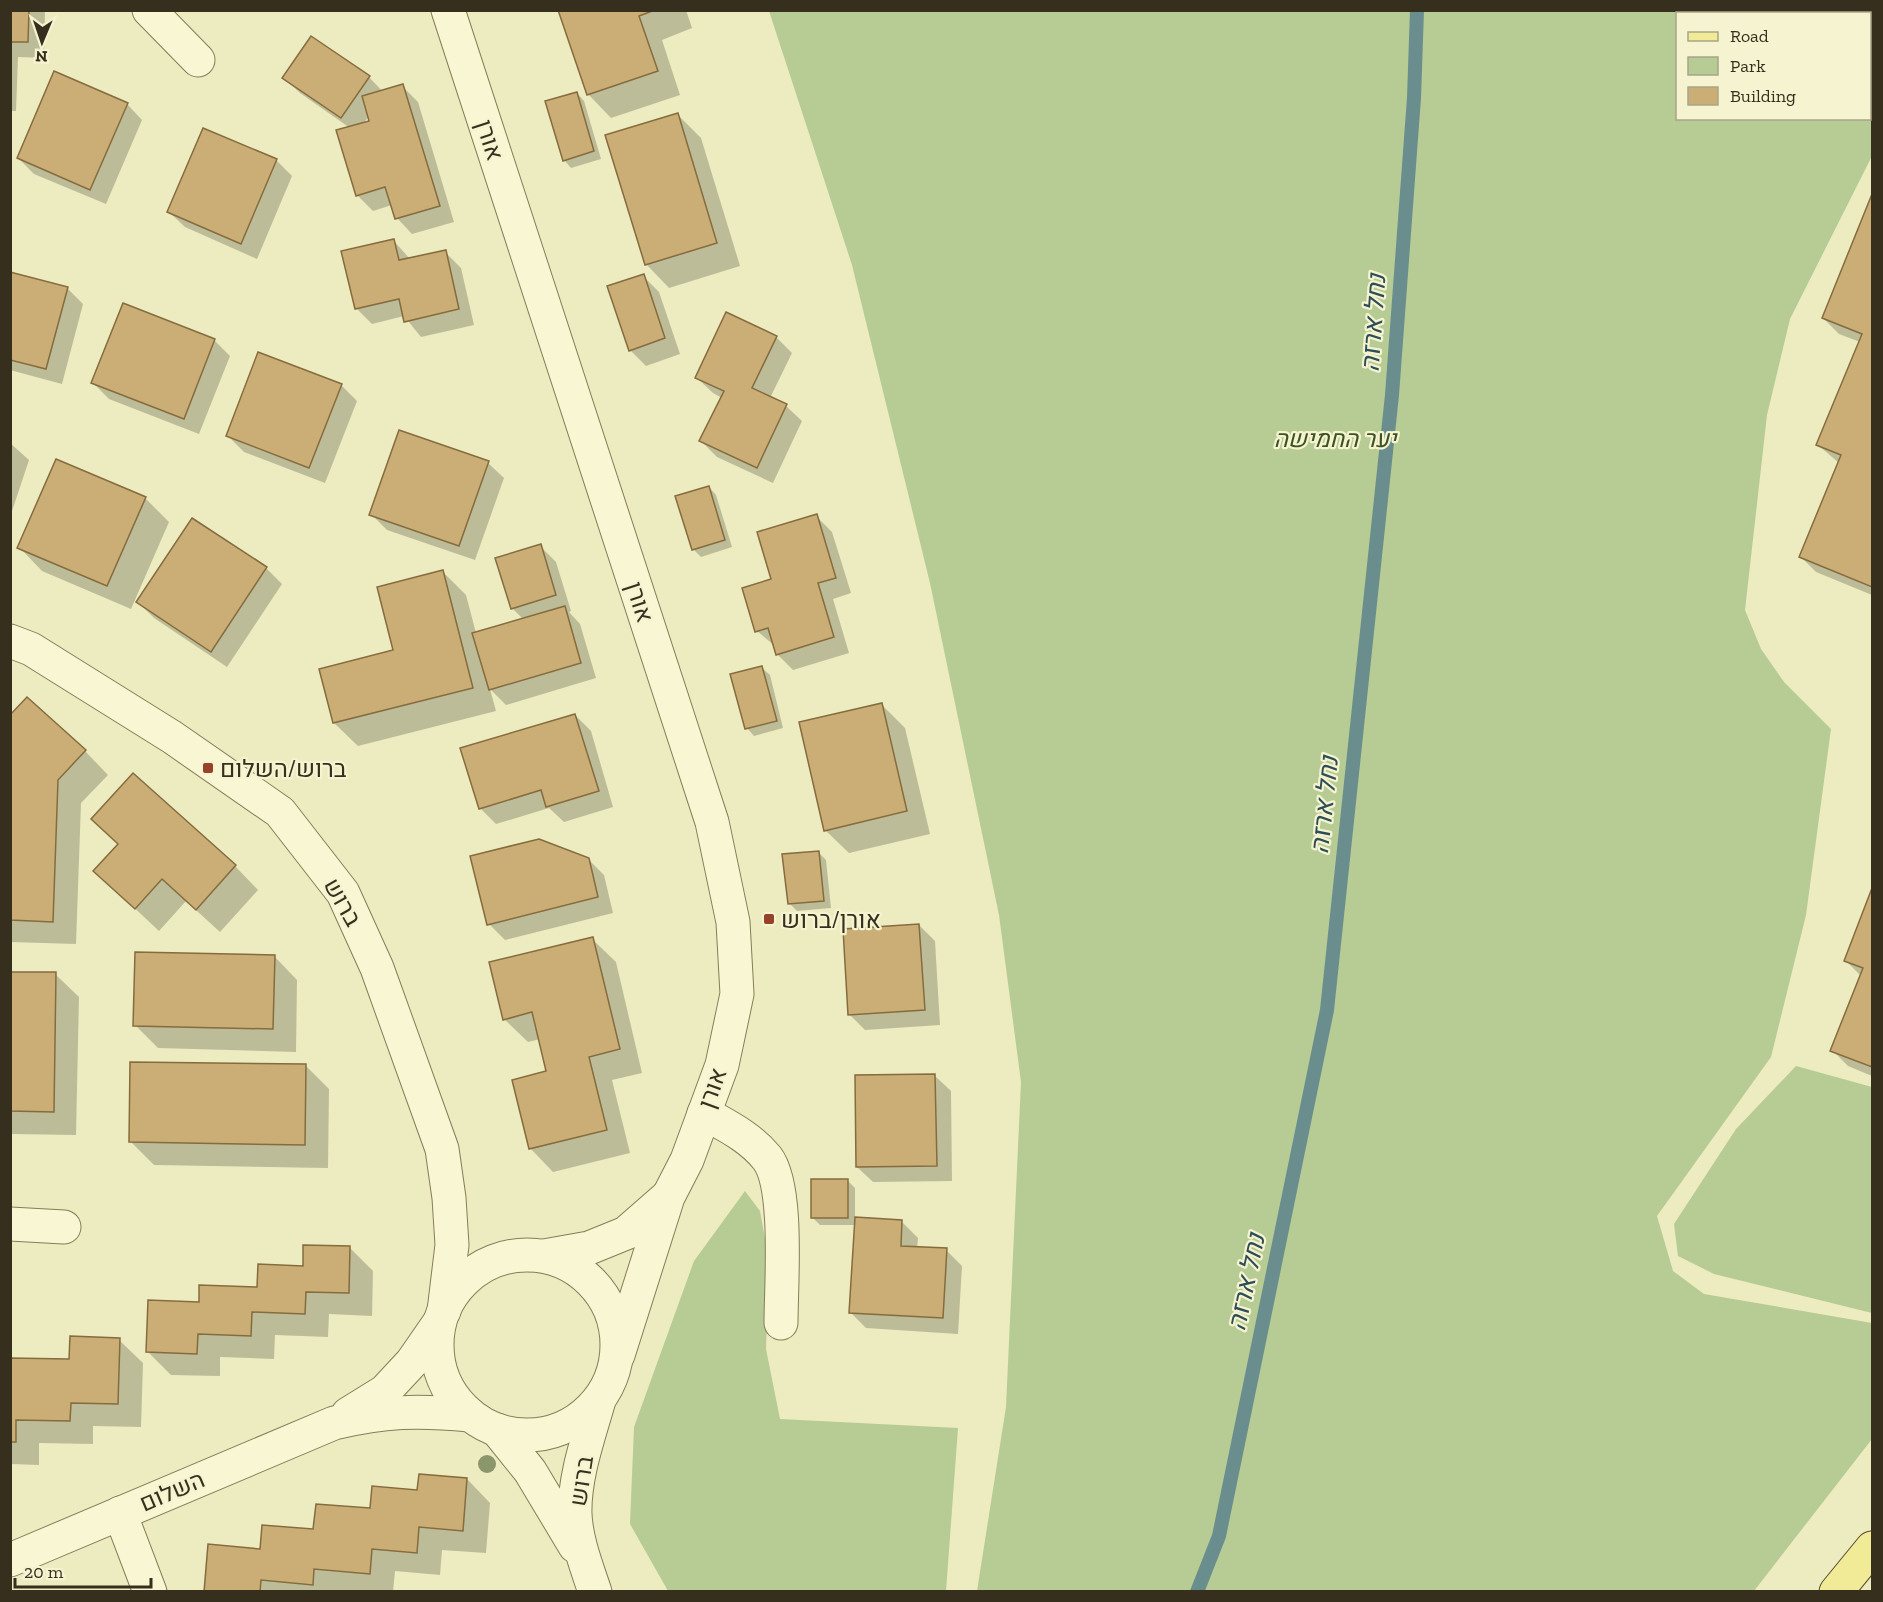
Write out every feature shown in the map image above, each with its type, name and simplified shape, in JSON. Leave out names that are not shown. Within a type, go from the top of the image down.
[{"type":"main road","points":[[1836,1592],[1872,1548]]},
{"type":"street","points":[[149,10],[198,60]]},
{"type":"street","name":"אורן","points":[[448,10],[712,822],[734,922],[737,994],[722,1065],[687,1160],[668,1197],[618,1355]]},
{"type":"street","name":"ברוש","points":[[10,640],[31,649],[172,738],[280,812],[343,893],[378,968],[441,1149],[450,1198],[452,1245],[441,1317]]},
{"type":"street","points":[[704,1113],[750,1139],[769,1160],[780,1192],[781,1323]]},
{"type":"street","name":"אורן","points":[[544,1256],[589,1248],[626,1233],[668,1197]]},
{"type":"street","points":[[10,1224],[64,1227]]},
{"type":"street","points":[[544,1256],[569,1264],[591,1280],[607,1302],[617,1328],[618,1355],[612,1379],[599,1400],[579,1419],[553,1432],[525,1435],[483,1422],[452,1396],[441,1373],[437,1348],[441,1317],[457,1288],[477,1270],[501,1258],[544,1256]]},
{"type":"street","name":"השלום","points":[[10,1560],[334,1423],[385,1391],[412,1362],[441,1317]]},
{"type":"street","name":"ברוש","points":[[590,1577],[575,1515],[580,1469],[599,1400]]},
{"type":"street","name":"השלום","points":[[334,1423],[378,1413],[422,1410],[483,1422]]},
{"type":"street","name":"ברוש","points":[[483,1422],[522,1460],[547,1496],[590,1577]]},
{"type":"street","points":[[120,1513],[150,1592]]},
{"type":"green space","name":"יער החמישה","points":[[769,11],[1872,11],[1872,156],[1790,319],[1767,415],[1745,610],[1761,649],[1784,682],[1831,729],[1806,915],[1771,1057],[1657,1216],[1673,1271],[1704,1294],[1872,1323],[1872,1439],[1754,1591],[977,1591],[1006,1407],[1021,1082],[999,915],[930,583],[852,265]]},
{"type":"green space","points":[[1796,1066],[1872,1087],[1872,1313],[1714,1274],[1678,1256],[1674,1224],[1736,1129]]},
{"type":"green space","points":[[745,1191],[760,1211],[769,1261],[766,1349],[780,1419],[958,1428],[946,1591],[668,1591],[630,1524],[634,1427],[694,1261]]},
{"type":"building","points":[[10,10],[29,10],[28,42],[10,42]]},
{"type":"building","points":[[558,10],[655,10],[639,16],[658,71],[587,95]]},
{"type":"building","points":[[311,36],[370,76],[341,118],[282,78]]},
{"type":"building","points":[[54,71],[128,103],[90,190],[17,158]]},
{"type":"building","points":[[403,84],[440,206],[395,219],[385,187],[356,196],[336,130],[369,121],[362,96]]},
{"type":"building","points":[[577,92],[594,151],[563,161],[545,101]]},
{"type":"building","points":[[678,113],[717,243],[645,265],[605,135]]},
{"type":"building","points":[[203,128],[277,159],[241,244],[167,212]]},
{"type":"building","points":[[1872,194],[1872,587],[1799,557],[1841,455],[1816,445],[1862,334],[1822,318]]},
{"type":"building","points":[[394,239],[399,260],[446,250],[459,309],[404,322],[399,299],[355,309],[341,251]]},
{"type":"building","points":[[10,272],[68,287],[46,369],[10,360]]},
{"type":"building","points":[[644,274],[665,338],[629,351],[607,286]]},
{"type":"building","points":[[123,303],[215,339],[184,419],[91,383]]},
{"type":"building","points":[[726,312],[777,336],[752,388],[787,404],[757,468],[699,441],[724,391],[695,378]]},
{"type":"building","points":[[258,352],[342,384],[309,468],[226,436]]},
{"type":"building","points":[[399,430],[489,461],[459,546],[369,515]]},
{"type":"building","points":[[56,459],[146,497],[107,586],[17,548]]},
{"type":"building","points":[[709,486],[725,540],[692,550],[675,496]]},
{"type":"building","points":[[817,514],[836,578],[818,583],[834,637],[776,655],[768,628],[755,632],[742,588],[771,579],[757,532]]},
{"type":"building","points":[[192,518],[267,567],[211,652],[136,602]]},
{"type":"building","points":[[541,544],[556,595],[511,609],[495,558]]},
{"type":"building","points":[[443,570],[473,688],[333,723],[319,669],[393,650],[377,587]]},
{"type":"building","points":[[565,606],[581,663],[489,690],[472,633]]},
{"type":"building","points":[[762,666],[777,721],[745,729],[730,674]]},
{"type":"building","points":[[27,697],[86,750],[58,780],[53,922],[10,920],[10,715]]},
{"type":"building","points":[[882,703],[907,811],[824,831],[799,722]]},
{"type":"building","points":[[575,714],[599,791],[546,807],[541,790],[479,809],[460,748]]},
{"type":"building","points":[[133,773],[236,865],[196,910],[162,879],[135,909],[93,871],[118,844],[91,819]]},
{"type":"building","points":[[539,839],[589,858],[598,897],[487,925],[470,856]]},
{"type":"building","points":[[819,851],[824,901],[788,904],[782,854]]},
{"type":"building","points":[[1872,888],[1872,1067],[1830,1051],[1863,968],[1844,961]]},
{"type":"building","points":[[919,924],[925,1010],[848,1015],[843,929]]},
{"type":"building","points":[[593,937],[620,1049],[589,1057],[607,1130],[529,1149],[512,1080],[546,1071],[532,1012],[503,1020],[489,962]]},
{"type":"building","points":[[135,952],[275,955],[273,1029],[133,1026]]},
{"type":"building","points":[[10,972],[56,972],[54,1112],[10,1111]]},
{"type":"building","points":[[130,1062],[306,1064],[305,1145],[129,1142]]},
{"type":"building","points":[[935,1074],[937,1166],[856,1167],[855,1075]]},
{"type":"building","points":[[811,1179],[848,1179],[848,1218],[811,1218]]},
{"type":"building","points":[[855,1217],[902,1220],[901,1246],[947,1248],[943,1318],[849,1313]]},
{"type":"building","points":[[303,1245],[350,1246],[349,1293],[306,1292],[305,1314],[252,1312],[251,1336],[198,1334],[197,1354],[146,1352],[148,1300],[199,1302],[199,1285],[257,1287],[258,1264],[303,1266]]},
{"type":"building","points":[[70,1336],[120,1338],[118,1404],[71,1403],[70,1421],[16,1420],[16,1442],[10,1442],[10,1358],[69,1359]]},
{"type":"building","points":[[419,1474],[467,1478],[463,1531],[419,1527],[417,1553],[372,1549],[370,1574],[314,1569],[313,1585],[261,1580],[260,1592],[204,1592],[208,1544],[260,1549],[262,1525],[313,1529],[316,1504],[370,1508],[372,1486],[417,1490]]},
{"type":"waterway","name":"נחל ארזה","points":[[1197,1592],[1219,1536],[1327,1010],[1392,395],[1414,98],[1417,10]]},
{"type":"place","name":"ברוש/השלום","points":[[208,768]]},
{"type":"place","name":"אורן/ברוש","points":[[769,919]]}]
